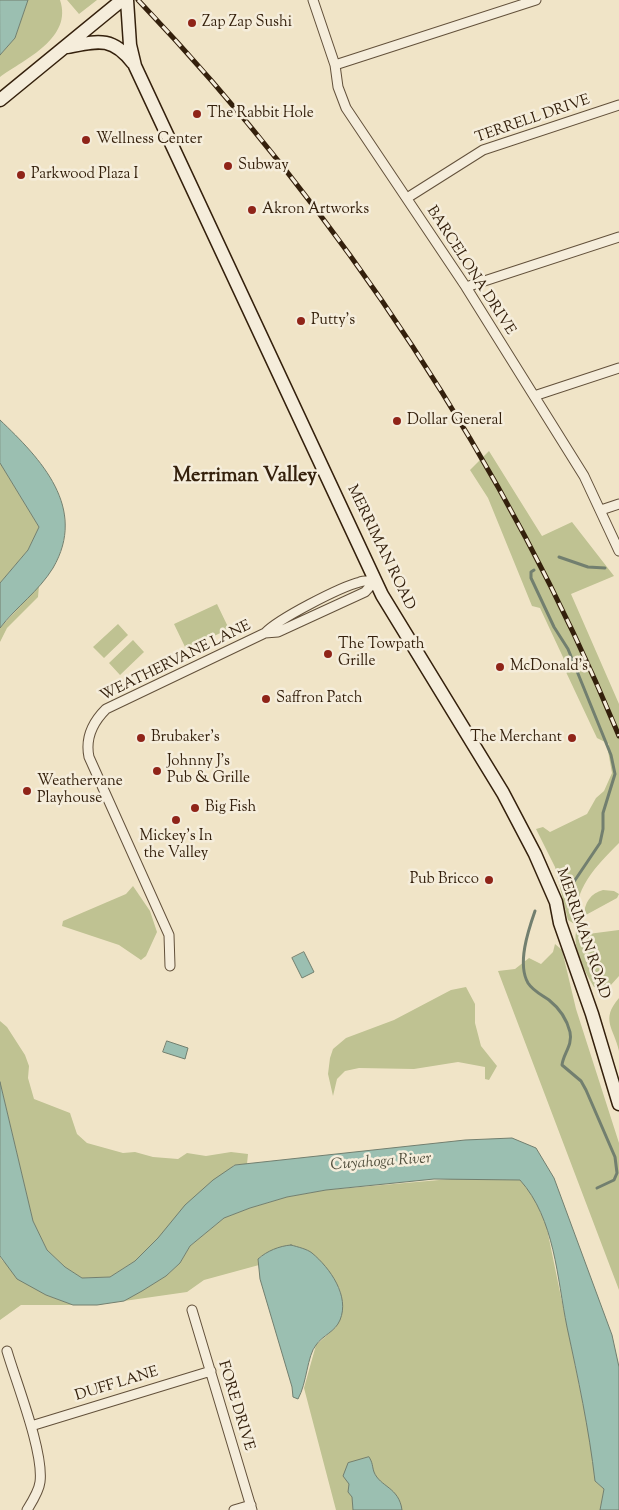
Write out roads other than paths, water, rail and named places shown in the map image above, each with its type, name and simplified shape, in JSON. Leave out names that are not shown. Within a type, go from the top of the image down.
[{"type":"main road","points":[[0,100],[122,0]]},
{"type":"main road","name":"MERRIMAN ROAD","points":[[127,0],[130,45],[136,66],[375,581],[503,794],[535,854],[556,902],[560,923],[592,1014],[619,1104]]},
{"type":"main road","points":[[64,48],[105,42],[120,48],[136,66]]},
{"type":"street","name":"BARCELONA DRIVE","points":[[313,0],[335,65],[338,87],[346,108],[466,287],[584,476],[619,551]]},
{"type":"street","points":[[335,65],[520,1],[536,0]]},
{"type":"street","name":"TERRELL DRIVE","points":[[407,198],[483,150],[619,105]]},
{"type":"street","points":[[466,287],[619,237]]},
{"type":"street","points":[[534,396],[619,368]]},
{"type":"street","points":[[601,510],[619,504]]},
{"type":"street","name":"WEATHERVANE LANE","points":[[265,633],[273,624],[287,616],[360,581],[375,581]]},
{"type":"street","name":"WEATHERVANE LANE","points":[[170,966],[169,935],[89,757],[89,736],[93,726],[106,709],[265,633],[278,632],[366,592],[375,581]]},
{"type":"street","points":[[320,600],[325,610]]},
{"type":"street","points":[[287,616],[292,626]]},
{"type":"street","name":"FORE DRIVE","points":[[192,1310],[252,1507]]},
{"type":"street","points":[[6,1351],[31,1426],[39,1464],[40,1482],[27,1510]]},
{"type":"street","name":"DUFF LANE","points":[[31,1426],[210,1371]]},
{"type":"street","points":[[234,1510],[252,1507]]},
{"type":"water","points":[[0,0],[28,0],[15,38],[0,55]]},
{"type":"water","points":[[0,420],[44,468],[55,486],[62,505],[65,525],[62,546],[53,568],[41,584],[0,628],[0,583],[28,550],[39,527],[0,463]]},
{"type":"water","points":[[304,952],[314,972],[302,978],[292,958]]},
{"type":"water","points":[[167,1041],[188,1048],[185,1059],[163,1052]]},
{"type":"water","name":"Cuyahoga River","points":[[0,1082],[33,1221],[47,1250],[65,1267],[82,1278],[110,1277],[135,1261],[158,1238],[185,1205],[213,1180],[235,1165],[465,1140],[512,1138],[536,1148],[554,1178],[612,1335],[619,1367],[619,1510],[600,1510],[604,1489],[595,1481],[579,1384],[553,1250],[541,1213],[532,1196],[520,1180],[434,1179],[326,1190],[287,1197],[224,1218],[190,1246],[180,1263],[166,1276],[124,1301],[97,1305],[73,1305],[46,1295],[17,1279],[0,1256]]},
{"type":"water","points":[[291,1245],[310,1252],[319,1259],[336,1283],[342,1302],[342,1311],[338,1324],[313,1350],[298,1399],[293,1397],[292,1387],[260,1279],[258,1259],[273,1249]]},
{"type":"water","points":[[369,1457],[377,1477],[397,1496],[402,1510],[353,1510],[352,1497],[348,1492],[349,1484],[343,1476],[348,1463]]},
{"type":"waterway","points":[[559,557],[588,567],[605,568]]},
{"type":"waterway","points":[[534,570],[531,572],[531,578],[554,627],[568,649],[611,755],[615,774],[603,813],[603,829],[600,843],[569,889]]},
{"type":"waterway","points":[[535,911],[525,947],[523,967],[525,975],[530,986],[553,1003],[567,1023],[571,1037],[562,1065],[581,1081],[615,1157],[617,1173],[614,1180],[597,1188]]},
{"type":"railway","points":[[138,0],[212,81],[283,166],[349,255],[412,346],[471,440],[525,536],[574,635],[619,736]]},
{"type":"place","name":"Zap Zap Sushi","points":[[192,23]]},
{"type":"place","name":"The Rabbit Hole","points":[[197,114]]},
{"type":"place","name":"Wellness Center","points":[[86,140]]},
{"type":"place","name":"Subway","points":[[228,166]]},
{"type":"place","name":"Parkwood Plaza I","points":[[21,175]]},
{"type":"place","name":"Akron Artworks","points":[[252,210]]},
{"type":"place","name":"Putty's","points":[[301,321]]},
{"type":"place","name":"Dollar General","points":[[397,421]]},
{"type":"place","name":"The Towpath Grille","points":[[328,654]]},
{"type":"place","name":"McDonald's","points":[[500,667]]},
{"type":"place","name":"Saffron Patch","points":[[266,699]]},
{"type":"place","name":"Brubaker's","points":[[141,738]]},
{"type":"place","name":"The Merchant","points":[[572,738]]},
{"type":"place","name":"Johnny J's Pub & Grille","points":[[157,771]]},
{"type":"place","name":"Weathervane Playhouse","points":[[27,791]]},
{"type":"place","name":"Big Fish","points":[[195,808]]},
{"type":"place","name":"Mickey's In the Valley","points":[[176,820]]},
{"type":"place","name":"Pub Bricco","points":[[489,880]]},
{"type":"district","name":"Merriman Valley","points":[[245,478]]}]
